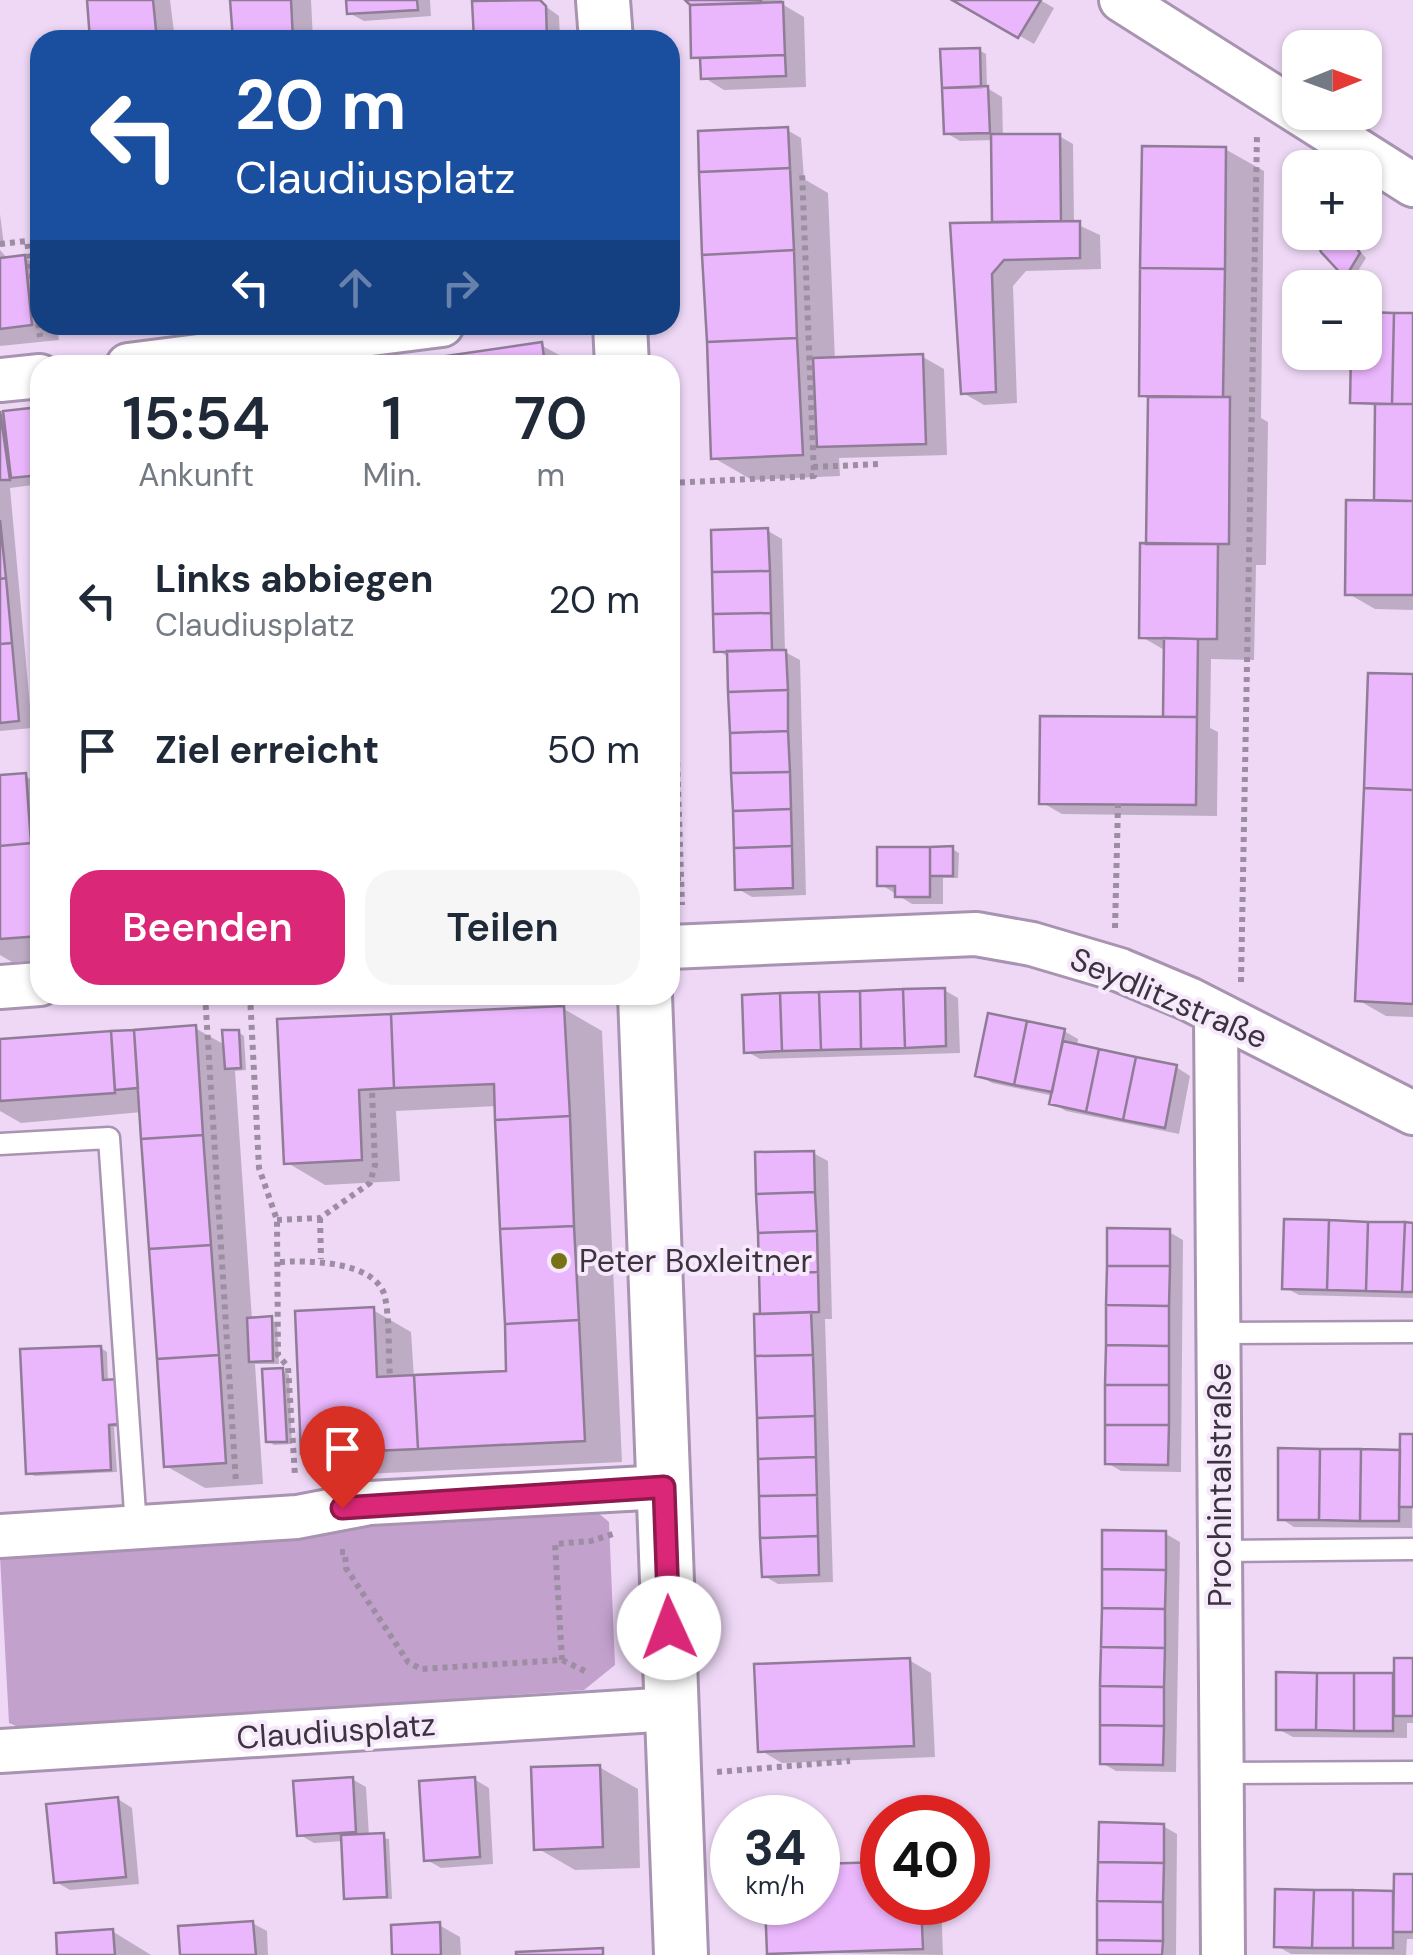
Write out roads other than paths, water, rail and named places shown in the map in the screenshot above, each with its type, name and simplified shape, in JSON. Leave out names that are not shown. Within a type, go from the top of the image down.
[{"type":"street","points":[[603,0],[605,30]]},
{"type":"street","points":[[1121,0],[1413,185]]},
{"type":"street","points":[[220,355],[328,335]]},
{"type":"street","points":[[0,380],[30,368]]},
{"type":"street","name":"Seydlitzstraße","points":[[680,947],[976,934],[1032,944],[1114,968],[1228,1019],[1413,1114]]},
{"type":"street","points":[[0,987],[30,985]]},
{"type":"street","points":[[645,1005],[681,1955]]},
{"type":"street","name":"Prochintalstraße","points":[[1223,1955],[1219,1333],[1228,1019]]},
{"type":"street","points":[[0,1536],[297,1517],[370,1503],[664,1487]]},
{"type":"street","name":"Claudiusplatz","points":[[0,1751],[672,1709]]},
{"type":"lane","points":[[0,1144],[109,1138],[136,1526]]},
{"type":"lane","points":[[1219,1333],[1413,1332]]},
{"type":"lane","points":[[1220,1551],[1413,1549]]},
{"type":"lane","points":[[1222,1774],[1413,1772]]},
{"type":"place","name":"Peter Boxleitner","points":[[559,1261]]}]
